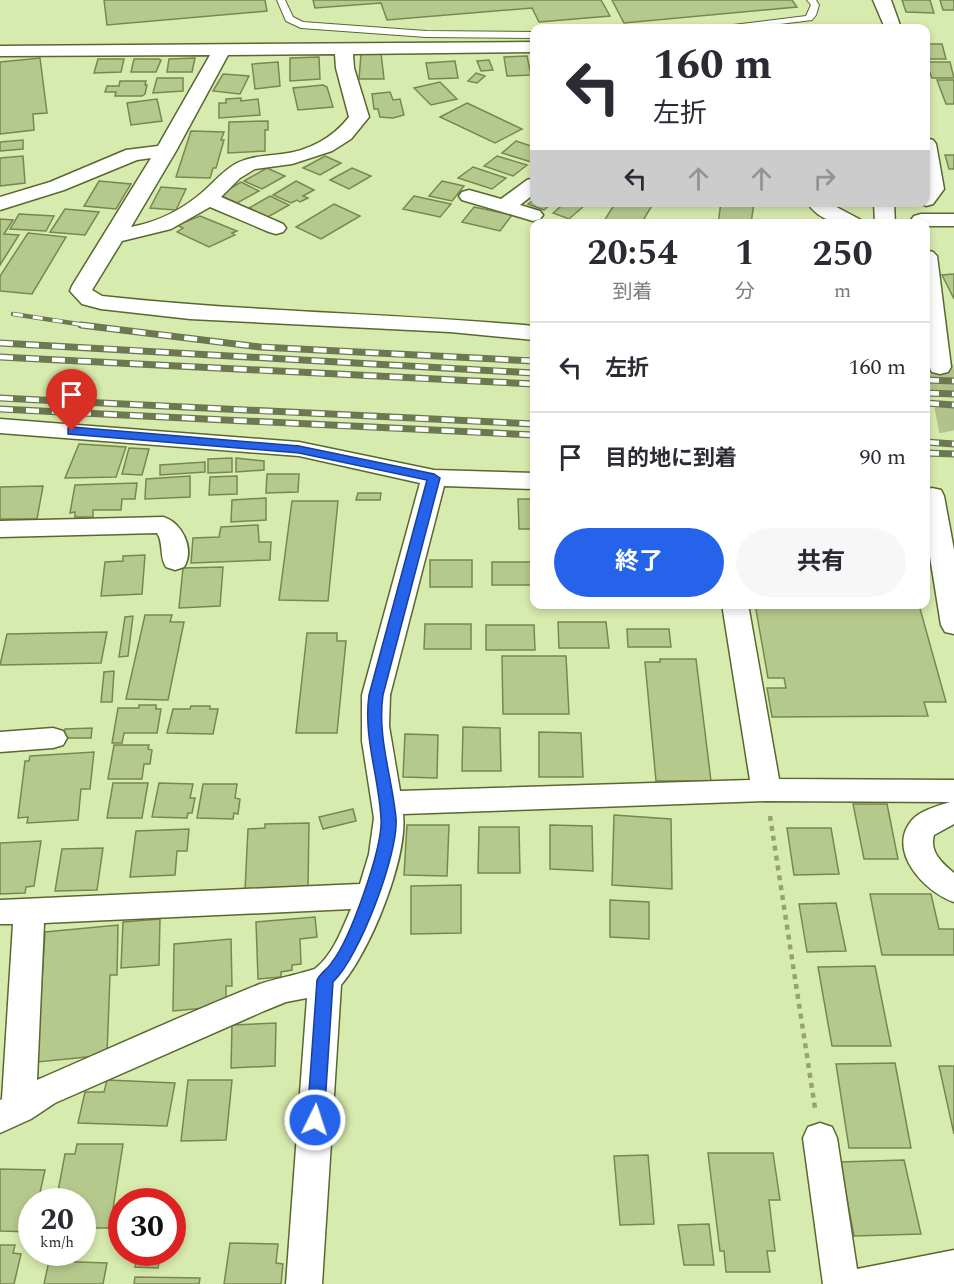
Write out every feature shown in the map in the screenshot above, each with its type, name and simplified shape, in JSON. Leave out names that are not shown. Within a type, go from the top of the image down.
[{"type":"street","points":[[882,0],[891,24]]},
{"type":"street","points":[[0,51],[530,47]]},
{"type":"street","points":[[222,48],[166,151],[81,291],[90,299],[190,312],[450,325],[530,333]]},
{"type":"street","points":[[117,235],[155,228],[192,211],[208,199],[225,179],[245,166],[317,151],[329,146],[352,127],[359,117],[345,68],[343,48]]},
{"type":"street","points":[[0,204],[57,186],[134,154],[166,151]]},
{"type":"street","points":[[930,183],[934,189],[930,197]]},
{"type":"street","points":[[505,206],[530,187]]},
{"type":"street","points":[[469,196],[533,215]]},
{"type":"street","points":[[208,199],[276,228]]},
{"type":"street","points":[[820,207],[844,219]]},
{"type":"street","points":[[923,212],[954,220]]},
{"type":"street","points":[[930,288],[940,367]]},
{"type":"street","points":[[2,430],[299,449],[434,478],[530,481]]},
{"type":"street","points":[[10,1113],[43,1093],[253,1001],[287,988],[325,980],[339,967],[367,909],[386,842],[389,820],[374,722],[376,695],[434,478]]},
{"type":"street","points":[[937,496],[954,625]]},
{"type":"street","points":[[0,529],[163,525],[172,534],[175,561]]},
{"type":"street","points":[[736,609],[766,790]]},
{"type":"street","points":[[0,742],[53,738]]},
{"type":"street","points":[[387,803],[766,790],[954,791]]},
{"type":"street","points":[[954,812],[936,818],[924,828],[916,841],[916,850],[920,860],[936,877],[954,890]]},
{"type":"street","points":[[10,1113],[14,912],[371,896]]},
{"type":"street","points":[[304,1284],[325,980]]},
{"type":"street","points":[[820,1138],[841,1284]]},
{"type":"street","points":[[861,1284],[954,1267]]},
{"type":"lane","points":[[281,0],[289,19],[301,25],[426,34],[530,35]]},
{"type":"lane","points":[[763,24],[809,18],[815,5],[811,0]]},
{"type":"path","points":[[766,790],[820,1138]]},
{"type":"building","points":[[104,0],[265,0],[267,11],[107,25]]},
{"type":"building","points":[[313,0],[601,0],[610,16],[539,22],[532,8],[387,20],[381,3],[315,8]]},
{"type":"building","points":[[612,0],[792,0],[797,7],[624,23]]},
{"type":"building","points":[[902,0],[930,0],[934,13],[906,12]]},
{"type":"building","points":[[940,0],[954,0],[954,10],[943,10]]},
{"type":"building","points":[[930,44],[942,44],[946,59],[930,59]]},
{"type":"building","points":[[381,53],[384,79],[359,79],[361,54]]},
{"type":"building","points":[[527,56],[530,75],[507,76],[504,57]]},
{"type":"building","points":[[319,57],[320,79],[290,81],[290,58]]},
{"type":"building","points":[[40,58],[47,113],[33,114],[34,130],[0,134],[0,62]]},
{"type":"building","points":[[195,58],[192,72],[167,72],[169,59]]},
{"type":"building","points":[[98,59],[124,59],[121,72],[94,73]]},
{"type":"building","points":[[134,59],[161,60],[156,72],[131,72]]},
{"type":"building","points":[[489,60],[493,70],[481,71],[477,61]]},
{"type":"building","points":[[455,61],[458,78],[429,79],[426,63]]},
{"type":"building","points":[[278,62],[280,86],[255,89],[252,64]]},
{"type":"building","points":[[930,62],[950,62],[954,78],[932,78]]},
{"type":"building","points":[[476,73],[485,76],[477,83],[468,81]]},
{"type":"building","points":[[223,74],[249,76],[240,94],[213,91]]},
{"type":"building","points":[[157,78],[183,78],[183,91],[153,93]]},
{"type":"building","points":[[937,80],[954,80],[954,104],[946,104]]},
{"type":"building","points":[[120,81],[146,81],[145,94],[115,96],[116,92],[105,92],[107,86],[119,86]]},
{"type":"building","points":[[440,82],[457,99],[431,105],[414,88]]},
{"type":"building","points":[[323,85],[327,87],[333,107],[298,110],[293,88]]},
{"type":"building","points":[[390,92],[393,100],[400,99],[404,115],[393,118],[380,117],[378,109],[374,109],[372,94]]},
{"type":"building","points":[[241,98],[241,101],[258,99],[260,115],[219,118],[219,103],[226,103],[226,99]]},
{"type":"building","points":[[157,99],[162,121],[131,125],[127,103]]},
{"type":"building","points":[[467,103],[522,129],[495,143],[440,117]]},
{"type":"building","points":[[268,121],[268,130],[265,130],[265,151],[228,153],[229,122]]},
{"type":"building","points":[[191,131],[224,132],[216,168],[213,168],[210,178],[176,177]]},
{"type":"building","points":[[23,140],[23,149],[0,151],[0,142]]},
{"type":"building","points":[[516,141],[530,146],[530,162],[502,153]]},
{"type":"building","points":[[945,155],[954,155],[954,169],[949,169]]},
{"type":"building","points":[[23,156],[25,183],[0,186],[0,158]]},
{"type":"building","points":[[325,156],[341,163],[320,175],[303,168]]},
{"type":"building","points":[[497,156],[527,165],[513,176],[484,166]]},
{"type":"building","points":[[473,167],[506,178],[492,189],[458,178]]},
{"type":"building","points":[[267,168],[285,176],[262,189],[244,181]]},
{"type":"building","points":[[352,168],[371,176],[349,189],[330,180]]},
{"type":"building","points":[[99,181],[131,184],[116,209],[84,206]]},
{"type":"building","points":[[296,181],[314,190],[303,196],[308,198],[291,203],[273,195]]},
{"type":"building","points":[[442,181],[464,186],[452,201],[429,196]]},
{"type":"building","points":[[241,182],[259,191],[237,203],[219,195]]},
{"type":"building","points":[[161,187],[186,189],[176,210],[150,208]]},
{"type":"building","points":[[270,196],[289,205],[268,217],[249,208]]},
{"type":"building","points":[[414,196],[451,204],[440,217],[403,209]]},
{"type":"building","points":[[334,204],[360,216],[321,239],[296,227]]},
{"type":"building","points":[[474,207],[512,215],[500,231],[462,222]]},
{"type":"building","points":[[560,207],[583,207],[569,219],[553,213]]},
{"type":"building","points":[[613,207],[651,207],[644,219],[605,219]]},
{"type":"building","points":[[720,207],[753,207],[752,219],[719,219]]},
{"type":"building","points":[[65,209],[99,212],[85,235],[50,232]]},
{"type":"building","points":[[19,214],[54,216],[46,231],[10,229]]},
{"type":"building","points":[[200,216],[237,231],[232,233],[235,235],[209,247],[177,232],[183,228],[177,225]]},
{"type":"building","points":[[0,219],[13,220],[4,234],[19,235],[0,265]]},
{"type":"building","points":[[28,233],[66,237],[32,294],[0,291],[0,276]]},
{"type":"building","points":[[954,274],[954,299],[942,275]]},
{"type":"building","points":[[79,444],[126,447],[116,477],[65,478]]},
{"type":"building","points":[[129,448],[149,449],[142,475],[122,474]]},
{"type":"building","points":[[232,458],[232,472],[208,473],[208,459]]},
{"type":"building","points":[[236,458],[264,461],[264,470],[236,472]]},
{"type":"building","points":[[205,462],[205,472],[160,475],[160,465]]},
{"type":"building","points":[[267,474],[299,474],[298,492],[266,493]]},
{"type":"building","points":[[190,476],[190,497],[145,499],[146,479]]},
{"type":"building","points":[[237,476],[237,494],[209,495],[210,477]]},
{"type":"building","points":[[137,483],[135,499],[122,499],[121,510],[93,510],[93,517],[75,517],[75,512],[70,513],[75,485]]},
{"type":"building","points":[[43,486],[37,519],[0,519],[0,487]]},
{"type":"building","points":[[358,493],[381,493],[380,500],[356,500]]},
{"type":"building","points":[[266,498],[266,520],[231,522],[232,500]]},
{"type":"building","points":[[518,499],[530,499],[530,529],[519,529]]},
{"type":"building","points":[[292,501],[338,501],[328,601],[279,600]]},
{"type":"building","points":[[258,525],[259,542],[271,542],[270,560],[191,563],[193,538],[219,537],[221,527]]},
{"type":"building","points":[[145,555],[142,594],[101,596],[105,562],[123,561],[123,556]]},
{"type":"building","points":[[430,560],[472,560],[472,587],[430,587]]},
{"type":"building","points":[[492,562],[530,562],[530,585],[492,585]]},
{"type":"building","points":[[223,567],[220,606],[179,608],[183,568]]},
{"type":"building","points":[[756,609],[920,609],[946,702],[924,702],[928,716],[772,717],[767,688],[786,688],[784,678],[768,678]]},
{"type":"building","points":[[145,615],[172,615],[170,622],[184,622],[168,700],[126,699]]},
{"type":"building","points":[[133,616],[128,656],[119,657],[125,617]]},
{"type":"building","points":[[558,622],[606,622],[609,648],[559,648]]},
{"type":"building","points":[[425,624],[471,624],[471,649],[424,649]]},
{"type":"building","points":[[486,625],[534,625],[535,650],[486,650]]},
{"type":"building","points":[[627,629],[669,629],[671,647],[628,647]]},
{"type":"building","points":[[107,632],[101,663],[0,665],[7,634]]},
{"type":"building","points":[[307,633],[337,633],[337,641],[346,641],[337,733],[296,733]]},
{"type":"building","points":[[502,656],[566,656],[569,714],[503,714]]},
{"type":"building","points":[[660,659],[696,659],[711,781],[656,781],[645,662],[660,662]]},
{"type":"building","points":[[114,671],[112,702],[101,702],[104,672]]},
{"type":"building","points":[[139,705],[156,705],[156,709],[161,709],[157,733],[124,733],[122,743],[112,743],[118,708],[139,708]]},
{"type":"building","points":[[191,706],[210,706],[210,709],[218,709],[213,734],[167,733],[173,709],[190,709]]},
{"type":"building","points":[[463,727],[500,728],[501,771],[462,771]]},
{"type":"building","points":[[92,728],[91,738],[63,738],[65,729]]},
{"type":"building","points":[[539,732],[581,733],[583,777],[539,777]]},
{"type":"building","points":[[405,734],[438,735],[437,778],[403,777]]},
{"type":"building","points":[[114,745],[149,745],[148,749],[152,750],[150,764],[144,764],[142,779],[108,779]]},
{"type":"building","points":[[94,752],[90,789],[81,789],[78,820],[27,823],[28,817],[18,818],[25,761],[29,761],[30,756]]},
{"type":"building","points":[[113,783],[148,783],[142,818],[107,818]]},
{"type":"building","points":[[159,783],[193,784],[190,798],[195,798],[192,813],[188,813],[187,818],[152,817]]},
{"type":"building","points":[[203,784],[237,784],[235,798],[240,799],[238,814],[234,813],[233,819],[197,818]]},
{"type":"building","points":[[853,804],[887,804],[898,859],[864,859]]},
{"type":"building","points":[[353,809],[356,821],[323,829],[319,817]]},
{"type":"building","points":[[614,815],[671,819],[672,889],[612,885]]},
{"type":"building","points":[[309,823],[308,887],[245,890],[248,829],[265,828],[265,824]]},
{"type":"building","points":[[407,825],[449,825],[447,876],[404,875]]},
{"type":"building","points":[[550,825],[592,826],[593,871],[550,869]]},
{"type":"building","points":[[479,827],[519,827],[520,873],[478,873]]},
{"type":"building","points":[[787,828],[831,828],[839,874],[794,875]]},
{"type":"building","points":[[189,829],[187,851],[177,851],[175,875],[130,877],[136,831]]},
{"type":"building","points":[[41,841],[34,886],[26,887],[25,893],[0,894],[0,843]]},
{"type":"building","points":[[103,848],[97,890],[55,891],[62,849]]},
{"type":"building","points":[[461,885],[461,933],[411,934],[411,886]]},
{"type":"building","points":[[870,894],[931,894],[939,929],[954,929],[954,955],[882,955]]},
{"type":"building","points":[[610,900],[649,902],[649,939],[610,937]]},
{"type":"building","points":[[836,903],[846,951],[807,952],[799,904]]},
{"type":"building","points":[[315,917],[317,937],[300,939],[301,964],[292,965],[292,970],[281,972],[281,977],[258,979],[256,922]]},
{"type":"building","points":[[160,919],[159,965],[121,968],[123,922]]},
{"type":"building","points":[[118,925],[117,975],[110,975],[107,1055],[37,1062],[45,932]]},
{"type":"building","points":[[231,939],[232,986],[226,986],[226,1006],[173,1011],[174,944]]},
{"type":"building","points":[[875,966],[891,1046],[832,1046],[818,967]]},
{"type":"building","points":[[276,1023],[275,1066],[231,1068],[232,1025]]},
{"type":"building","points":[[895,1063],[911,1148],[849,1148],[836,1064]]},
{"type":"building","points":[[939,1066],[954,1066],[954,1134]]},
{"type":"building","points":[[107,1080],[175,1083],[167,1126],[78,1123],[85,1092],[104,1092]]},
{"type":"building","points":[[188,1080],[232,1080],[226,1140],[181,1141]]},
{"type":"building","points":[[77,1144],[123,1144],[116,1188],[108,1188],[108,1228],[96,1228],[96,1188],[59,1188],[65,1154],[75,1154]]},
{"type":"building","points":[[708,1153],[773,1153],[780,1200],[769,1200],[775,1251],[767,1251],[770,1272],[726,1272],[724,1251],[720,1251]]},
{"type":"building","points":[[648,1155],[654,1224],[620,1225],[614,1156]]},
{"type":"building","points":[[904,1160],[921,1234],[854,1236],[840,1162]]},
{"type":"building","points":[[0,1169],[45,1170],[41,1188],[18,1188],[18,1232],[0,1231]]},
{"type":"building","points":[[709,1224],[714,1265],[684,1265],[678,1225]]},
{"type":"building","points":[[230,1243],[278,1244],[276,1263],[283,1264],[281,1284],[224,1284]]},
{"type":"building","points":[[0,1245],[15,1245],[13,1253],[18,1254],[18,1266],[14,1284],[0,1284]]},
{"type":"building","points":[[96,1263],[107,1263],[103,1284],[44,1284],[48,1266],[96,1266]]},
{"type":"building","points":[[135,1266],[158,1266],[158,1268]]},
{"type":"building","points":[[135,1277],[200,1278],[199,1284],[134,1284]]},
{"type":"tunnel","points":[[940,367],[954,441]]},
{"type":"railway","points":[[13,314],[91,326]]},
{"type":"railway","points":[[81,325],[260,347],[530,361]]},
{"type":"railway","points":[[0,343],[530,373]]},
{"type":"railway","points":[[0,357],[530,384]]},
{"type":"railway","points":[[930,380],[954,381]]},
{"type":"railway","points":[[930,393],[954,394]]},
{"type":"railway","points":[[0,398],[530,424]]},
{"type":"railway","points":[[930,403],[954,405]]},
{"type":"railway","points":[[0,409],[530,435]]},
{"type":"railway","points":[[930,442],[954,444]]},
{"type":"railway","points":[[930,453],[954,454]]},
{"type":"route","points":[[72,431],[299,449],[434,478],[376,695],[373,714],[389,820],[386,842],[367,909],[339,967],[325,980],[315,1120]]}]
